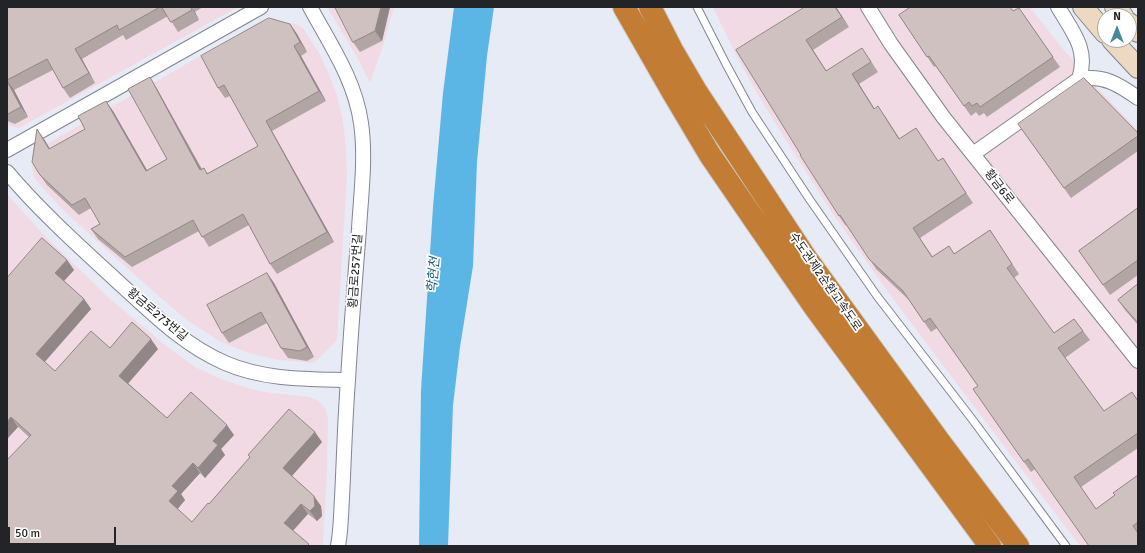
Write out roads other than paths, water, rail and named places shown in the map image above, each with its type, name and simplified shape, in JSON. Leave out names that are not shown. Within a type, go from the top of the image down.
[{"type":"highway","name":"수도권제2순환고속도로","points":[[624,7],[710,155],[816,309],[990,546]]},
{"type":"highway","name":"수도권제2순환고속도로","points":[[650,7],[672,50],[696,91],[806,258],[939,441],[1018,546]]},
{"type":"main road","points":[[1083,7],[1097,24]]},
{"type":"main road","points":[[1119,48],[1138,68]]},
{"type":"street","points":[[7,150],[261,7]]},
{"type":"street","name":"황금로257번길","points":[[310,7],[346,74],[353,91],[361,122],[363,163],[338,546]]},
{"type":"street","name":"황금6로","points":[[868,7],[919,84],[944,118],[1138,361]]},
{"type":"street","points":[[1058,7],[1076,37],[1080,47],[1082,69],[1079,79]]},
{"type":"street","points":[[973,154],[1079,79],[1089,77],[1109,81],[1121,86],[1138,98]]},
{"type":"street","name":"황금로273번길","points":[[7,172],[42,210],[87,254],[160,320],[184,340],[203,352],[225,363],[248,371],[266,375],[317,380],[348,380]]},
{"type":"lane","points":[[697,7],[752,112],[810,200],[877,296],[967,413],[1066,546]]},
{"type":"water","name":"학현천","points":[[454,7],[494,7],[487,56],[477,162],[473,266],[460,347],[453,405],[448,546],[419,546],[421,390],[433,207],[443,93]]}]
